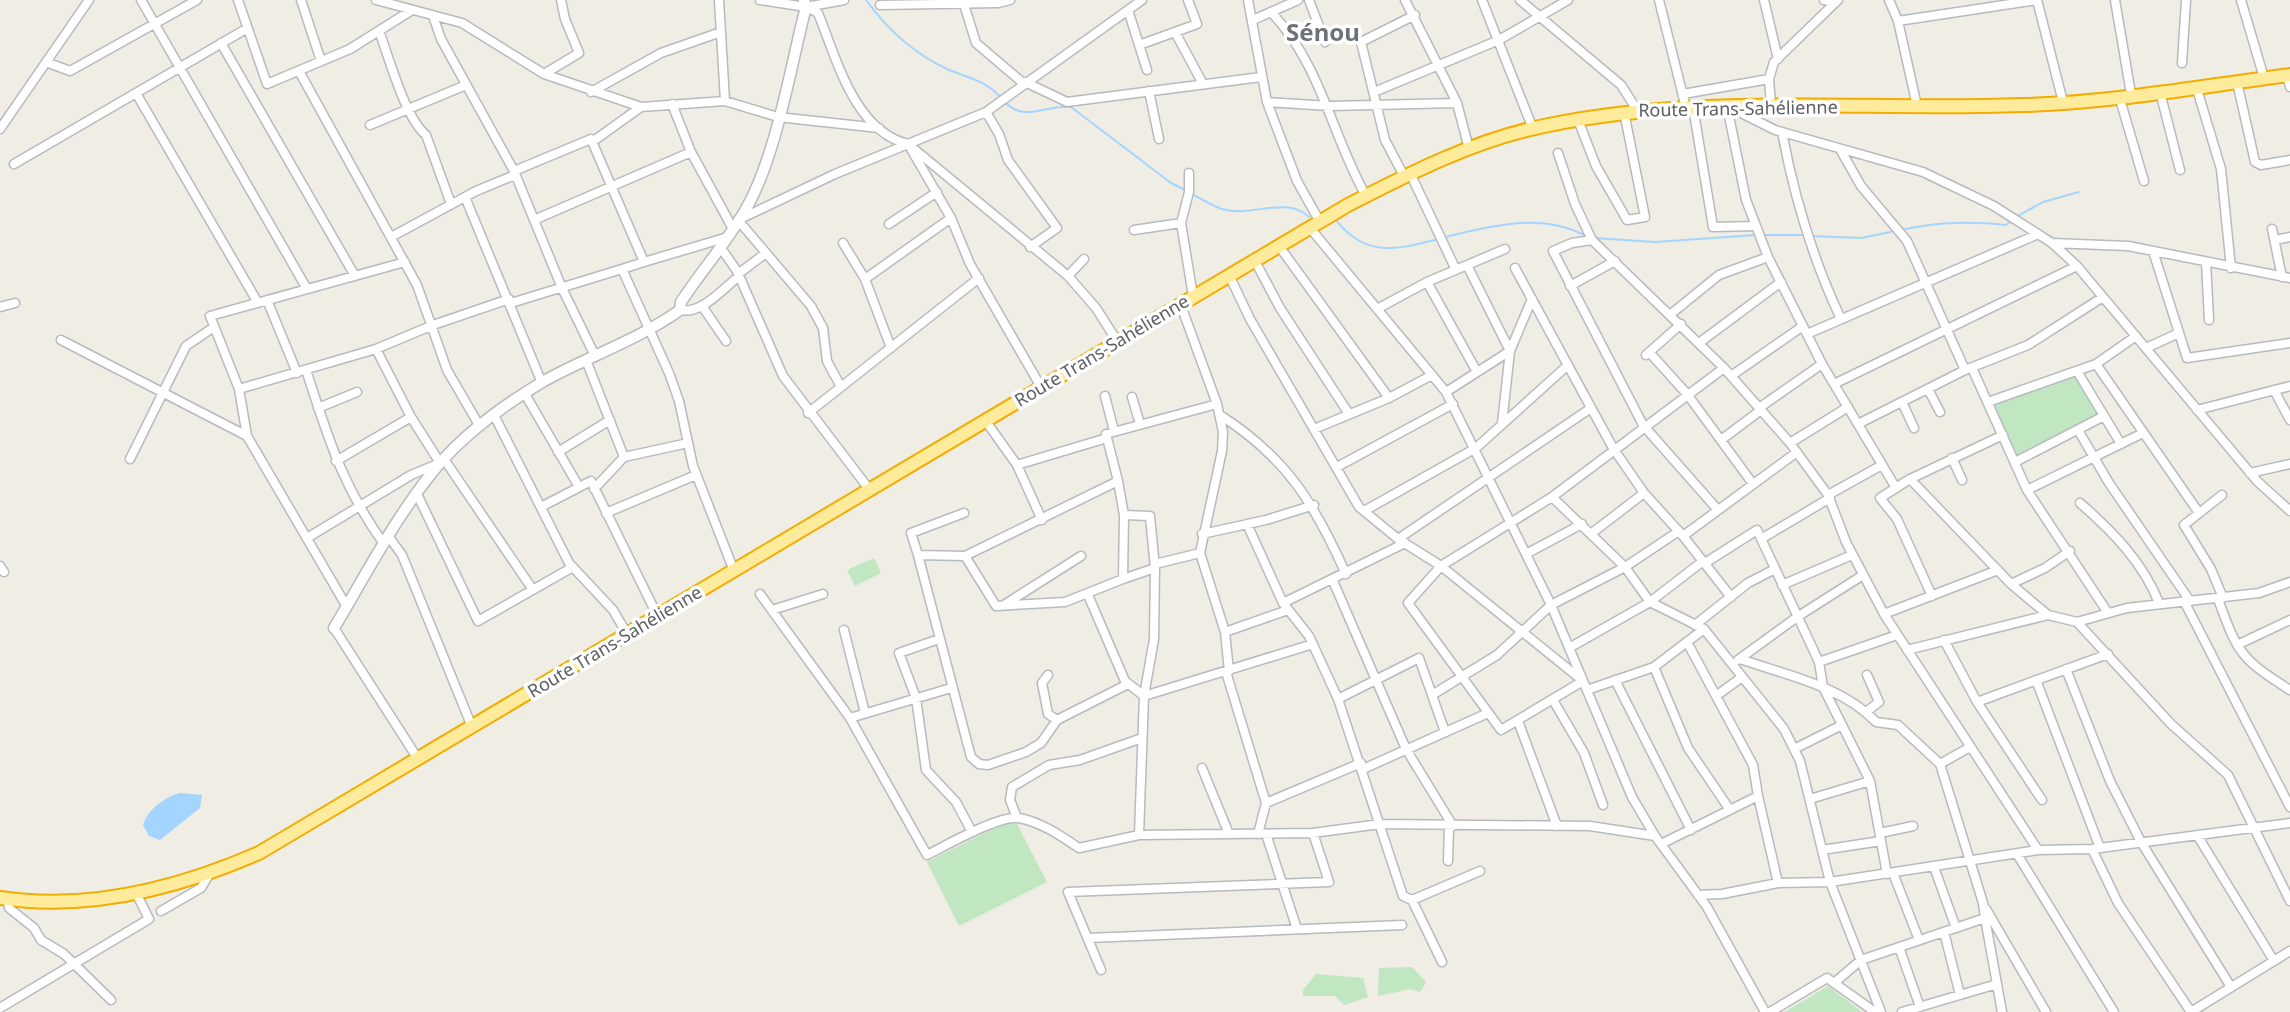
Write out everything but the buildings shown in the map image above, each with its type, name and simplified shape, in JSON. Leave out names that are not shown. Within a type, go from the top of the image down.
[{"type":"highway","name":"Route Trans-Sahélienne","points":[[4,899],[102,898],[136,893],[210,873],[279,842],[1180,303],[1366,196],[1469,149],[1532,129],[1630,111],[1727,106],[1917,106],[2063,102],[2264,78],[2289,79]]},
{"type":"street","points":[[0,129],[89,0]]},
{"type":"street","points":[[141,0],[307,289]]},
{"type":"street","points":[[46,62],[71,71],[197,0]]},
{"type":"street","points":[[238,0],[267,84],[321,61],[379,31],[412,10]]},
{"type":"street","points":[[301,0],[321,61]]},
{"type":"street","points":[[376,0],[385,0],[462,23],[544,74],[641,107],[725,101],[778,117],[879,128]]},
{"type":"street","points":[[544,74],[579,53],[565,19],[561,0]]},
{"type":"street","points":[[719,0],[725,101]]},
{"type":"street","points":[[760,0],[805,3],[844,0]]},
{"type":"street","points":[[880,5],[1010,0]]},
{"type":"street","points":[[239,389],[376,349],[433,325],[644,262],[733,229],[908,144],[986,112],[1024,82],[1142,0]]},
{"type":"street","points":[[1139,45],[1197,24],[1188,0]]},
{"type":"street","points":[[1248,0],[1267,102],[1315,225],[1377,309],[1453,404],[1551,605],[1632,797],[1655,836],[1698,895],[1767,1012],[1827,978],[1875,1012]]},
{"type":"street","points":[[1253,20],[1298,0]]},
{"type":"street","points":[[1309,0],[1325,42]]},
{"type":"street","points":[[1405,0],[1415,15],[1457,103],[1469,149]]},
{"type":"street","points":[[1482,0],[1532,129]]},
{"type":"street","points":[[1520,0],[1620,85],[1630,111],[1645,217],[1627,220],[1595,166],[1578,120]]},
{"type":"street","points":[[1374,92],[1499,40],[1568,0]]},
{"type":"street","points":[[1659,0],[1689,108],[1713,227],[1758,232]]},
{"type":"street","points":[[1764,0],[1778,59]]},
{"type":"street","points":[[1824,0],[1837,1]]},
{"type":"street","points":[[1889,0],[1898,21],[1917,106]]},
{"type":"street","points":[[1898,21],[2032,0],[2063,102]]},
{"type":"street","points":[[2115,0],[2125,95],[2144,181]]},
{"type":"street","points":[[2182,63],[2186,0]]},
{"type":"street","points":[[2241,0],[2264,78]]},
{"type":"street","points":[[1771,106],[1769,79],[1778,59],[1837,1]]},
{"type":"street","points":[[963,2],[976,43],[1024,82],[1067,102],[1261,77]]},
{"type":"street","points":[[418,759],[334,628],[386,540],[417,494],[442,461],[479,425],[542,383],[650,331],[680,310],[685,295],[721,248],[761,176],[805,3]]},
{"type":"street","points":[[805,3],[818,13],[858,103],[879,128],[898,141],[908,144],[1068,276],[1096,307],[1117,341]]},
{"type":"street","points":[[1128,10],[1147,70]]},
{"type":"street","points":[[1271,12],[1290,32],[1329,106],[1351,169],[1366,196]]},
{"type":"street","points":[[1415,15],[1361,42],[1385,140],[1407,175],[1456,270]]},
{"type":"street","points":[[433,16],[441,39],[515,173],[590,358],[624,457]]},
{"type":"street","points":[[14,164],[246,29]]},
{"type":"street","points":[[379,31],[410,108],[420,130],[426,135],[452,204]]},
{"type":"street","points":[[591,92],[661,53],[721,32]]},
{"type":"street","points":[[1175,32],[1203,84]]},
{"type":"street","points":[[221,43],[355,276]]},
{"type":"street","points":[[299,71],[405,262],[433,325],[447,370],[479,425]]},
{"type":"street","points":[[1683,94],[1769,79]]},
{"type":"street","points":[[2237,82],[2255,162],[2261,165],[2290,160]]},
{"type":"street","points":[[370,124],[467,85]]},
{"type":"street","points":[[2196,86],[2221,169],[2231,268]]},
{"type":"street","points":[[1149,91],[1160,139]]},
{"type":"street","points":[[2160,91],[2180,170]]},
{"type":"street","points":[[136,93],[301,371],[357,507],[402,555],[472,727]]},
{"type":"street","points":[[1267,102],[1329,106],[1457,103]]},
{"type":"street","points":[[672,104],[691,152],[733,229],[766,253],[811,306],[823,328],[827,361],[841,387]]},
{"type":"street","points":[[1727,106],[1782,132],[1923,172],[1994,206],[2052,243],[2077,266],[2250,473],[2290,510]]},
{"type":"street","points":[[1727,106],[1746,200],[1768,257],[1822,364],[1896,488]]},
{"type":"street","points":[[592,142],[641,107]]},
{"type":"street","points":[[986,112],[999,134],[1008,160],[1057,228],[1030,247]]},
{"type":"street","points":[[1782,132],[1792,182],[1824,284],[1841,319]]},
{"type":"street","points":[[391,237],[465,197],[591,139],[644,262]]},
{"type":"street","points":[[908,144],[937,192],[979,278],[1041,387]]},
{"type":"street","points":[[1840,149],[1861,186],[1907,241],[1947,329],[1988,402],[2027,489],[2108,613]]},
{"type":"street","points":[[534,220],[691,152]]},
{"type":"street","points":[[1558,153],[1575,204],[1592,240],[1724,368],[1790,443],[1829,496],[1852,555],[1884,614],[2038,850]]},
{"type":"street","points":[[1189,173],[1189,192],[1181,223],[1193,296]]},
{"type":"street","points":[[889,223],[937,192]]},
{"type":"street","points":[[465,197],[542,383]]},
{"type":"street","points":[[865,279],[951,218]]},
{"type":"street","points":[[1134,230],[1181,223]]},
{"type":"street","points":[[2052,243],[2128,246],[2286,277],[2272,229]]},
{"type":"street","points":[[1731,376],[1805,330],[1841,319],[1926,284],[2036,234]]},
{"type":"street","points":[[2275,240],[2290,237]]},
{"type":"street","points":[[1592,240],[1572,243],[1553,251],[1643,425],[1717,509]]},
{"type":"street","points":[[843,243],[865,279],[891,348]]},
{"type":"street","points":[[1279,246],[1388,398]]},
{"type":"street","points":[[721,248],[739,275],[783,376],[869,489]]},
{"type":"street","points":[[1377,309],[1427,282],[1506,249]]},
{"type":"street","points":[[2154,251],[2187,358],[2290,343]]},
{"type":"street","points":[[680,310],[688,312],[702,306],[766,253]]},
{"type":"street","points":[[1671,314],[1719,275],[1768,257]]},
{"type":"street","points":[[1068,276],[1084,259]]},
{"type":"street","points":[[1254,260],[1280,308],[1349,414]]},
{"type":"street","points":[[1570,286],[1615,261]]},
{"type":"street","points":[[347,607],[247,436],[239,389],[209,316],[405,262]]},
{"type":"street","points":[[2206,262],[2209,320]]},
{"type":"street","points":[[1467,265],[1510,351]]},
{"type":"street","points":[[1835,384],[2077,266]]},
{"type":"street","points":[[1515,268],[1613,448],[1644,493],[1681,533],[1731,597]]},
{"type":"street","points":[[622,269],[679,401],[696,475],[734,570]]},
{"type":"street","points":[[1229,275],[1250,319],[1364,511],[1401,541],[1441,566],[1522,630],[1585,686]]},
{"type":"street","points":[[808,412],[979,278]]},
{"type":"street","points":[[1427,282],[1477,372]]},
{"type":"street","points":[[1699,343],[1781,282]]},
{"type":"street","points":[[1858,424],[1969,369],[2028,345],[2103,297]]},
{"type":"street","points":[[1503,424],[1510,351],[1532,299]]},
{"type":"street","points":[[0,307],[15,303]]},
{"type":"street","points":[[1180,303],[1220,415],[1222,451],[1200,553],[1225,632],[1228,671],[1266,803],[1262,834],[1297,929]]},
{"type":"street","points":[[702,306],[726,341]]},
{"type":"street","points":[[1681,324],[1648,353],[1687,394],[1753,484]]},
{"type":"street","points":[[130,459],[186,346],[214,327]]},
{"type":"street","points":[[2146,348],[2179,333]]},
{"type":"street","points":[[1988,402],[2095,364],[2136,336]]},
{"type":"street","points":[[61,340],[247,436]]},
{"type":"street","points":[[376,349],[411,417],[533,590]]},
{"type":"street","points":[[1446,392],[1510,351]]},
{"type":"street","points":[[1721,440],[1822,364]]},
{"type":"street","points":[[2095,364],[2199,513]]},
{"type":"street","points":[[1364,511],[1476,448],[1568,365]]},
{"type":"street","points":[[1704,629],[1654,667],[1615,680],[1585,686],[1553,700],[1501,730],[1408,603],[1441,566],[1552,497],[1643,425],[1724,368]]},
{"type":"street","points":[[2077,371],[2120,444]]},
{"type":"street","points":[[1314,429],[1388,398],[1432,375]]},
{"type":"street","points":[[2197,410],[2290,386]]},
{"type":"street","points":[[1928,389],[1940,412]]},
{"type":"street","points":[[2274,390],[2290,420]]},
{"type":"street","points":[[318,408],[357,392]]},
{"type":"street","points":[[525,394],[579,487]]},
{"type":"street","points":[[1105,396],[1114,431]]},
{"type":"street","points":[[1132,397],[1140,424]]},
{"type":"street","points":[[1902,402],[1914,428]]},
{"type":"street","points":[[1123,579],[1124,515],[1105,434],[1216,404]]},
{"type":"street","points":[[1337,467],[1453,404]]},
{"type":"street","points":[[1790,443],[1848,407]]},
{"type":"street","points":[[1225,632],[1285,607],[1401,541],[1591,408]]},
{"type":"street","points":[[494,415],[573,567],[613,610],[628,634]]},
{"type":"street","points":[[1220,415],[1242,429],[1283,467],[1314,505],[1346,573]]},
{"type":"street","points":[[2015,462],[2104,416]]},
{"type":"street","points":[[336,461],[411,417]]},
{"type":"street","points":[[558,452],[610,420]]},
{"type":"street","points":[[985,420],[1017,465],[1042,520]]},
{"type":"street","points":[[2078,429],[2187,601],[2290,807]]},
{"type":"street","points":[[2027,489],[2143,433]]},
{"type":"street","points":[[1932,596],[1897,519],[1881,498],[1910,479],[2003,435]]},
{"type":"street","points":[[1017,465],[1107,438]]},
{"type":"street","points":[[594,489],[624,457],[688,443]]},
{"type":"street","points":[[1432,695],[1497,655],[1551,605],[1625,567],[1681,533],[1797,452]]},
{"type":"street","points":[[1952,458],[1962,480]]},
{"type":"street","points":[[307,538],[411,475],[442,461]]},
{"type":"street","points":[[2250,473],[2290,464]]},
{"type":"street","points":[[1761,539],[1882,465]]},
{"type":"street","points":[[606,513],[696,475]]},
{"type":"street","points":[[1910,479],[2011,584],[2048,615],[2077,622],[2159,603],[2259,593],[2290,582]]},
{"type":"street","points":[[541,507],[590,481],[658,617]]},
{"type":"street","points":[[918,555],[965,556],[1118,481]]},
{"type":"street","points":[[1592,533],[1644,493]]},
{"type":"street","points":[[417,494],[478,621],[573,567]]},
{"type":"street","points":[[2222,495],[2184,525],[2211,569],[2237,645],[2250,664],[2290,690]]},
{"type":"street","points":[[1552,497],[1625,567],[1650,602],[1704,629],[1784,729],[1794,749],[1810,799],[1829,882],[1881,1012]]},
{"type":"street","points":[[2080,503],[2106,525],[2130,553],[2152,584],[2159,603]]},
{"type":"street","points":[[1202,534],[1314,505]]},
{"type":"street","points":[[964,513],[911,533],[967,749],[979,764],[988,765],[1026,752],[1041,743],[1057,720],[1128,684]]},
{"type":"street","points":[[1124,515],[1150,516],[1155,566],[1154,639],[1144,696],[1139,835]]},
{"type":"street","points":[[1247,524],[1285,607],[1313,645],[1338,699],[1403,896],[1412,900],[1442,962]]},
{"type":"street","points":[[1526,554],[1582,524]]},
{"type":"street","points":[[1569,648],[1650,602],[1704,562],[1757,530],[1819,662],[1823,687],[1870,781],[1880,837],[1890,873],[1919,940]]},
{"type":"street","points":[[2011,584],[2045,568],[2070,551]]},
{"type":"street","points":[[965,556],[994,606],[1002,606],[1065,602],[1155,566],[1200,553]]},
{"type":"street","points":[[1782,585],[1852,555]]},
{"type":"street","points":[[1002,606],[1081,556]]},
{"type":"street","points":[[1695,625],[1731,597],[1775,569]]},
{"type":"street","points":[[1884,614],[1998,570]]},
{"type":"street","points":[[1732,665],[1797,617],[1863,575]]},
{"type":"street","points":[[1333,581],[1378,679],[1406,749],[1451,826],[1448,861]]},
{"type":"street","points":[[760,594],[850,718],[927,855],[972,832],[1017,818],[1055,832],[1079,848],[1139,835],[1313,832],[1380,824],[1590,826],[1655,836]]},
{"type":"street","points":[[772,610],[823,594]]},
{"type":"street","points":[[1088,595],[1128,684],[1144,696]]},
{"type":"street","points":[[1907,650],[2048,615]]},
{"type":"street","points":[[2237,645],[2290,620]]},
{"type":"street","points":[[2077,622],[2171,724],[2228,775],[2251,827],[2290,901]]},
{"type":"street","points":[[844,630],[865,713]]},
{"type":"street","points":[[1819,662],[1897,635]]},
{"type":"street","points":[[939,639],[899,653],[916,698],[926,770],[956,802],[972,832]]},
{"type":"street","points":[[1944,640],[1976,702],[2042,800]]},
{"type":"street","points":[[1687,642],[1753,765],[1779,883]]},
{"type":"street","points":[[1144,696],[1313,645]]},
{"type":"street","points":[[1976,702],[2108,654]]},
{"type":"street","points":[[1338,699],[1419,658],[1445,732]]},
{"type":"street","points":[[1741,659],[1823,687],[1866,712],[1876,722],[1898,724],[1941,764],[1983,903],[2046,1012]]},
{"type":"street","points":[[1654,667],[1688,748],[1730,810]]},
{"type":"street","points":[[2066,669],[2110,781],[2140,842],[2231,987]]},
{"type":"street","points":[[1048,675],[1042,683],[1048,714],[1057,720]]},
{"type":"street","points":[[1866,712],[1879,702],[1867,675]]},
{"type":"street","points":[[1716,696],[1742,677]]},
{"type":"street","points":[[1615,680],[1691,830]]},
{"type":"street","points":[[2036,680],[2118,903],[2191,1012],[2290,951]]},
{"type":"street","points":[[850,718],[951,688]]},
{"type":"street","points":[[1553,700],[1584,753],[1603,805]]},
{"type":"street","points":[[1266,803],[1406,749],[1488,713]]},
{"type":"street","points":[[1518,720],[1557,826]]},
{"type":"street","points":[[1794,749],[1842,725]]},
{"type":"street","points":[[1017,818],[1010,800],[1012,787],[1049,765],[1080,760],[1142,738]]},
{"type":"street","points":[[1941,764],[1970,747]]},
{"type":"street","points":[[1202,768],[1228,834]]},
{"type":"street","points":[[1810,799],[1870,781]]},
{"type":"street","points":[[1661,844],[1758,796]]},
{"type":"street","points":[[1698,895],[1722,894],[1779,883],[1829,882],[2038,850],[2096,848],[2290,823]]},
{"type":"street","points":[[1822,850],[1880,837],[1913,826]]},
{"type":"street","points":[[1101,970],[1068,892],[1329,882],[1313,832]]},
{"type":"street","points":[[2197,835],[2274,961]]},
{"type":"street","points":[[2017,854],[2114,1012]]},
{"type":"street","points":[[1934,867],[1956,928]]},
{"type":"street","points":[[1412,900],[1480,871]]},
{"type":"street","points":[[161,911],[201,888],[210,873]]},
{"type":"street","points":[[0,1008],[149,919],[136,893]]},
{"type":"street","points":[[4,899],[9,908],[34,928],[41,940],[48,946],[56,947],[111,1000]]},
{"type":"street","points":[[1983,903],[2002,1012]]},
{"type":"street","points":[[1834,983],[1861,960],[1985,918]]},
{"type":"street","points":[[1087,938],[1402,925]]},
{"type":"street","points":[[1944,932],[1960,995]]},
{"type":"street","points":[[1899,947],[1920,1007]]},
{"type":"street","points":[[1902,1012],[1997,984]]},
{"type":"green space","points":[[2077,373],[2101,415],[2017,455],[1994,405]]},
{"type":"green space","points":[[874,558],[881,573],[855,586],[847,570]]},
{"type":"green space","points":[[1014,818],[1047,882],[959,926],[927,862]]},
{"type":"green space","points":[[1412,967],[1426,982],[1420,992],[1411,989],[1378,996],[1379,968]]},
{"type":"green space","points":[[1316,974],[1363,978],[1368,997],[1344,1005],[1335,996],[1303,996],[1303,990]]},
{"type":"green space","points":[[1828,986],[1862,1012],[1785,1012]]},
{"type":"water","points":[[180,793],[202,795],[200,808],[160,840],[149,836],[143,825],[148,814],[163,800]]},
{"type":"waterway","points":[[866,0],[883,21],[914,49],[937,64],[984,84],[1001,98]]},
{"type":"waterway","points":[[1005,102],[1012,108],[1028,112],[1071,107],[1171,183],[1187,191]]},
{"type":"waterway","points":[[2016,217],[2043,202],[2079,192]]},
{"type":"waterway","points":[[1192,194],[1222,209],[1245,211],[1290,208],[1309,217]]},
{"type":"waterway","points":[[1336,220],[1359,241],[1371,246],[1396,248],[1439,239]]},
{"type":"waterway","points":[[1901,230],[1953,223],[2006,225],[2011,221]]},
{"type":"waterway","points":[[1445,237],[1516,223],[1551,224],[1586,236]]},
{"type":"waterway","points":[[1811,236],[1861,238],[1895,231]]},
{"type":"waterway","points":[[1594,238],[1655,242],[1756,235]]},
{"type":"waterway","points":[[1762,235],[1805,235]]},
{"type":"district","name":"Sénou","points":[[1323,33]]}]
